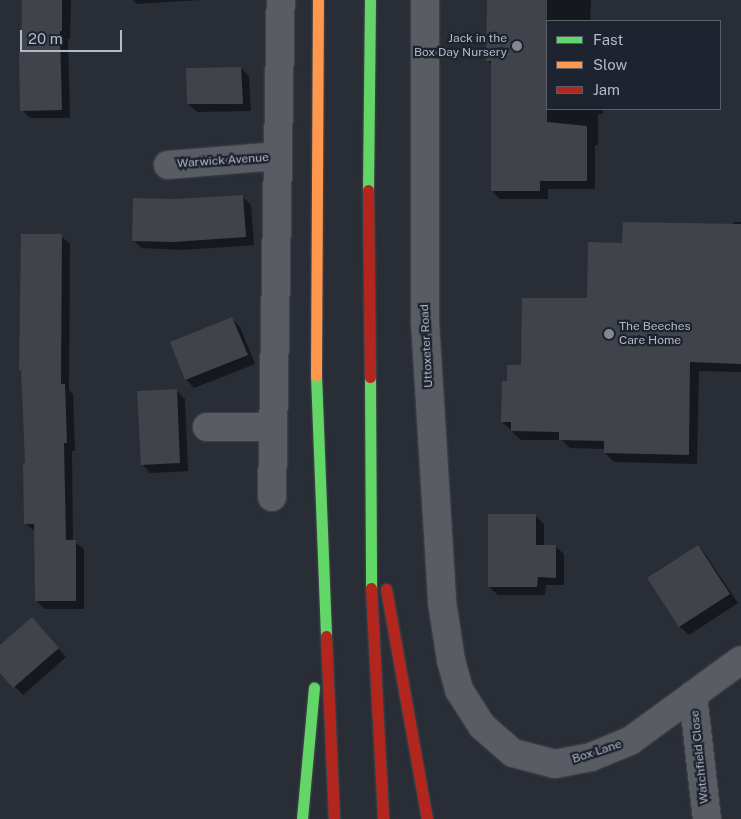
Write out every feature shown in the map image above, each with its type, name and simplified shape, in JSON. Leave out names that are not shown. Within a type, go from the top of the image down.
[{"type":"highway","points":[[318,0],[316,411],[334,819]]},
{"type":"highway","points":[[370,0],[368,166],[372,509],[371,584],[383,819]]},
{"type":"highway","points":[[372,509],[427,819]]},
{"type":"highway","points":[[302,819],[323,590]]},
{"type":"street","points":[[272,497],[281,0]]},
{"type":"street","name":"Uttoxeter Road","points":[[425,0],[425,321],[442,602],[451,660],[459,690]]},
{"type":"street","name":"Warwick Avenue","points":[[168,165],[278,156]]},
{"type":"street","points":[[207,427],[273,427]]},
{"type":"street","name":"Box Lane","points":[[459,690],[482,726],[513,753],[555,764],[591,757],[630,741],[741,660]]},
{"type":"street","name":"Watchfield Close","points":[[693,695],[707,819]]},
{"type":"building","points":[[22,0],[62,0],[62,31],[60,31],[62,110],[20,111],[19,52],[21,52]]},
{"type":"building","points":[[487,0],[547,0],[547,122],[587,126],[587,181],[540,181],[540,191],[491,191],[491,61],[486,61]]},
{"type":"building","points":[[241,67],[243,104],[187,104],[186,68]]},
{"type":"building","points":[[243,195],[246,237],[173,242],[132,241],[133,198],[175,199]]},
{"type":"building","name":"The Beeches Care Home","points":[[623,222],[741,224],[741,364],[690,362],[689,455],[604,453],[604,441],[559,440],[559,432],[511,431],[511,422],[501,422],[502,381],[507,381],[507,365],[521,365],[522,298],[587,298],[588,242],[622,243]]},
{"type":"building","points":[[21,234],[62,234],[61,384],[65,384],[67,443],[64,443],[66,540],[76,540],[76,601],[35,601],[34,524],[24,524],[23,463],[25,463],[21,370],[19,370]]},
{"type":"building","points":[[232,317],[248,355],[185,380],[170,342]]},
{"type":"building","points":[[177,389],[180,463],[141,465],[137,391]]},
{"type":"building","points":[[488,514],[536,514],[536,545],[556,545],[556,578],[538,577],[537,587],[488,587]]},
{"type":"building","points":[[698,545],[730,594],[679,627],[647,578]]},
{"type":"building","points":[[32,617],[59,648],[13,688],[0,673],[0,645]]},
{"type":"traffic: fast","points":[[368,190],[370,0]]},
{"type":"traffic: fast","points":[[316,375],[326,636]]},
{"type":"traffic: fast","points":[[370,377],[371,588]]},
{"type":"traffic: fast","points":[[302,819],[314,688]]},
{"type":"traffic: slow","points":[[316,375],[318,0]]},
{"type":"traffic: jam","points":[[368,190],[370,377]]},
{"type":"traffic: jam","points":[[371,588],[383,819]]},
{"type":"traffic: jam","points":[[386,589],[427,819]]},
{"type":"traffic: jam","points":[[326,636],[334,819]]},
{"type":"place","name":"Jack in the Box Day Nursery","points":[[517,46]]},
{"type":"place","name":"The Beeches Care Home","points":[[609,334]]}]
